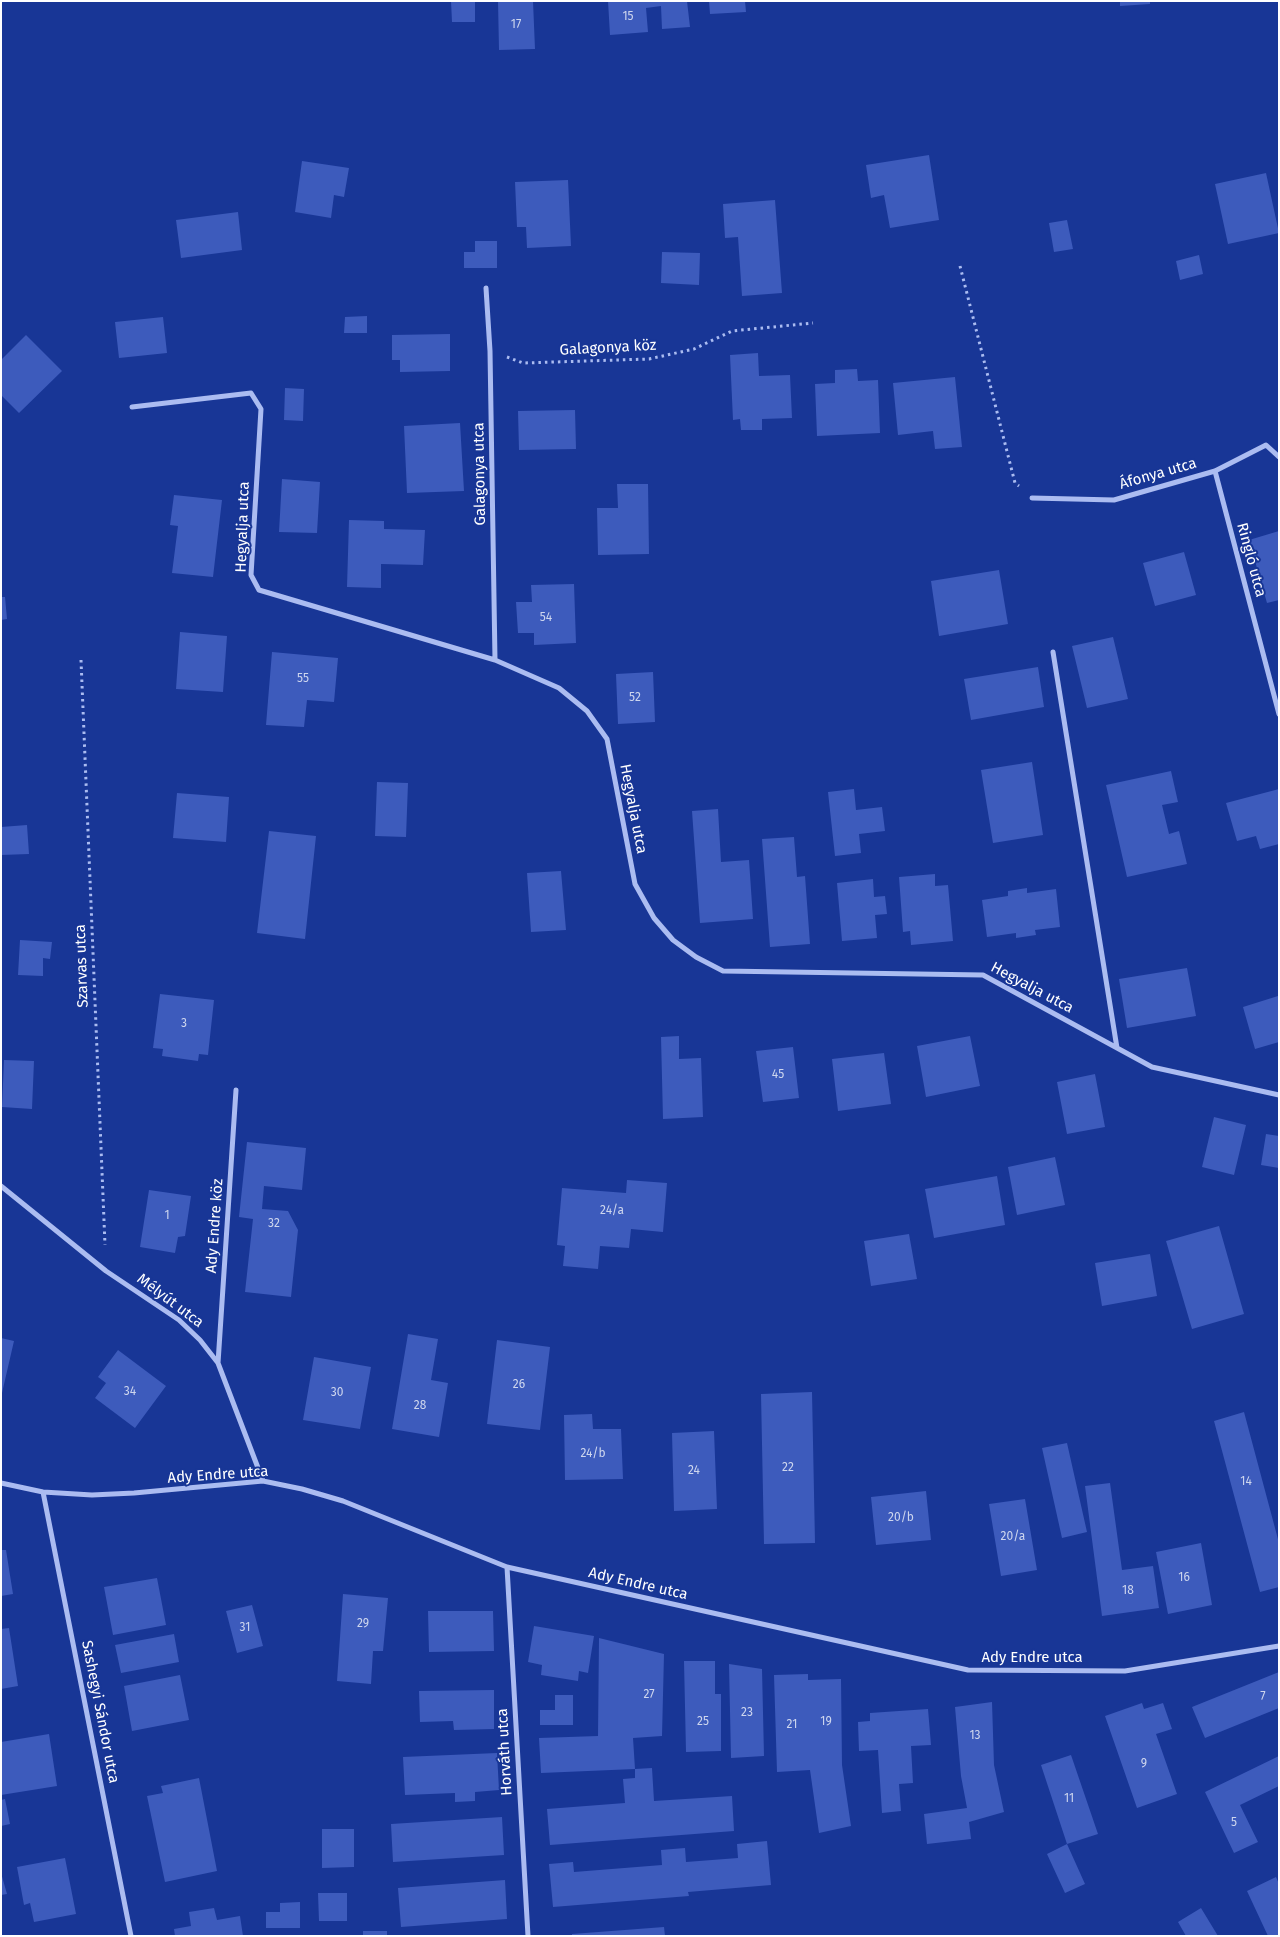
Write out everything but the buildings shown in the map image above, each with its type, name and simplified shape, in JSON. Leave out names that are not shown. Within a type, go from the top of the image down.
[{"type":"street","name":"Galagonya utca","points":[[486,288],[490,352],[495,660]]},
{"type":"street","name":"Hegyalja utca","points":[[132,407],[251,393],[261,409],[252,575],[259,590],[495,660],[559,688],[588,710],[606,739],[635,884],[654,918],[673,940],[696,958],[723,971],[983,975],[1152,1067],[1279,1095]]},
{"type":"street","name":"Áfonya utca","points":[[1032,498],[1114,500],[1215,470],[1266,445],[1279,457]]},
{"type":"street","name":"Ringló utca","points":[[1215,470],[1279,714]]},
{"type":"street","points":[[1053,652],[1117,1048]]},
{"type":"street","name":"Ady Endre köz","points":[[218,1364],[236,1090]]},
{"type":"street","name":"Mélyút utca","points":[[1,1186],[106,1271],[179,1320],[200,1340],[218,1364],[264,1481]]},
{"type":"street","name":"Ady Endre utca","points":[[1,1482],[43,1492],[92,1495],[264,1481],[302,1489],[343,1501],[507,1567],[968,1670],[1124,1671],[1279,1646]]},
{"type":"street","name":"Sashegyi Sándor utca","points":[[43,1492],[132,1936]]},
{"type":"street","name":"Horváth utca","points":[[507,1567],[528,1936]]},
{"type":"path","points":[[960,266],[1015,484],[1032,498]]},
{"type":"path","name":"Galagonya köz","points":[[490,352],[523,363],[649,359],[694,350],[732,331],[813,323]]},
{"type":"path","name":"Szarvas utca","points":[[81,660],[106,1271]]}]
